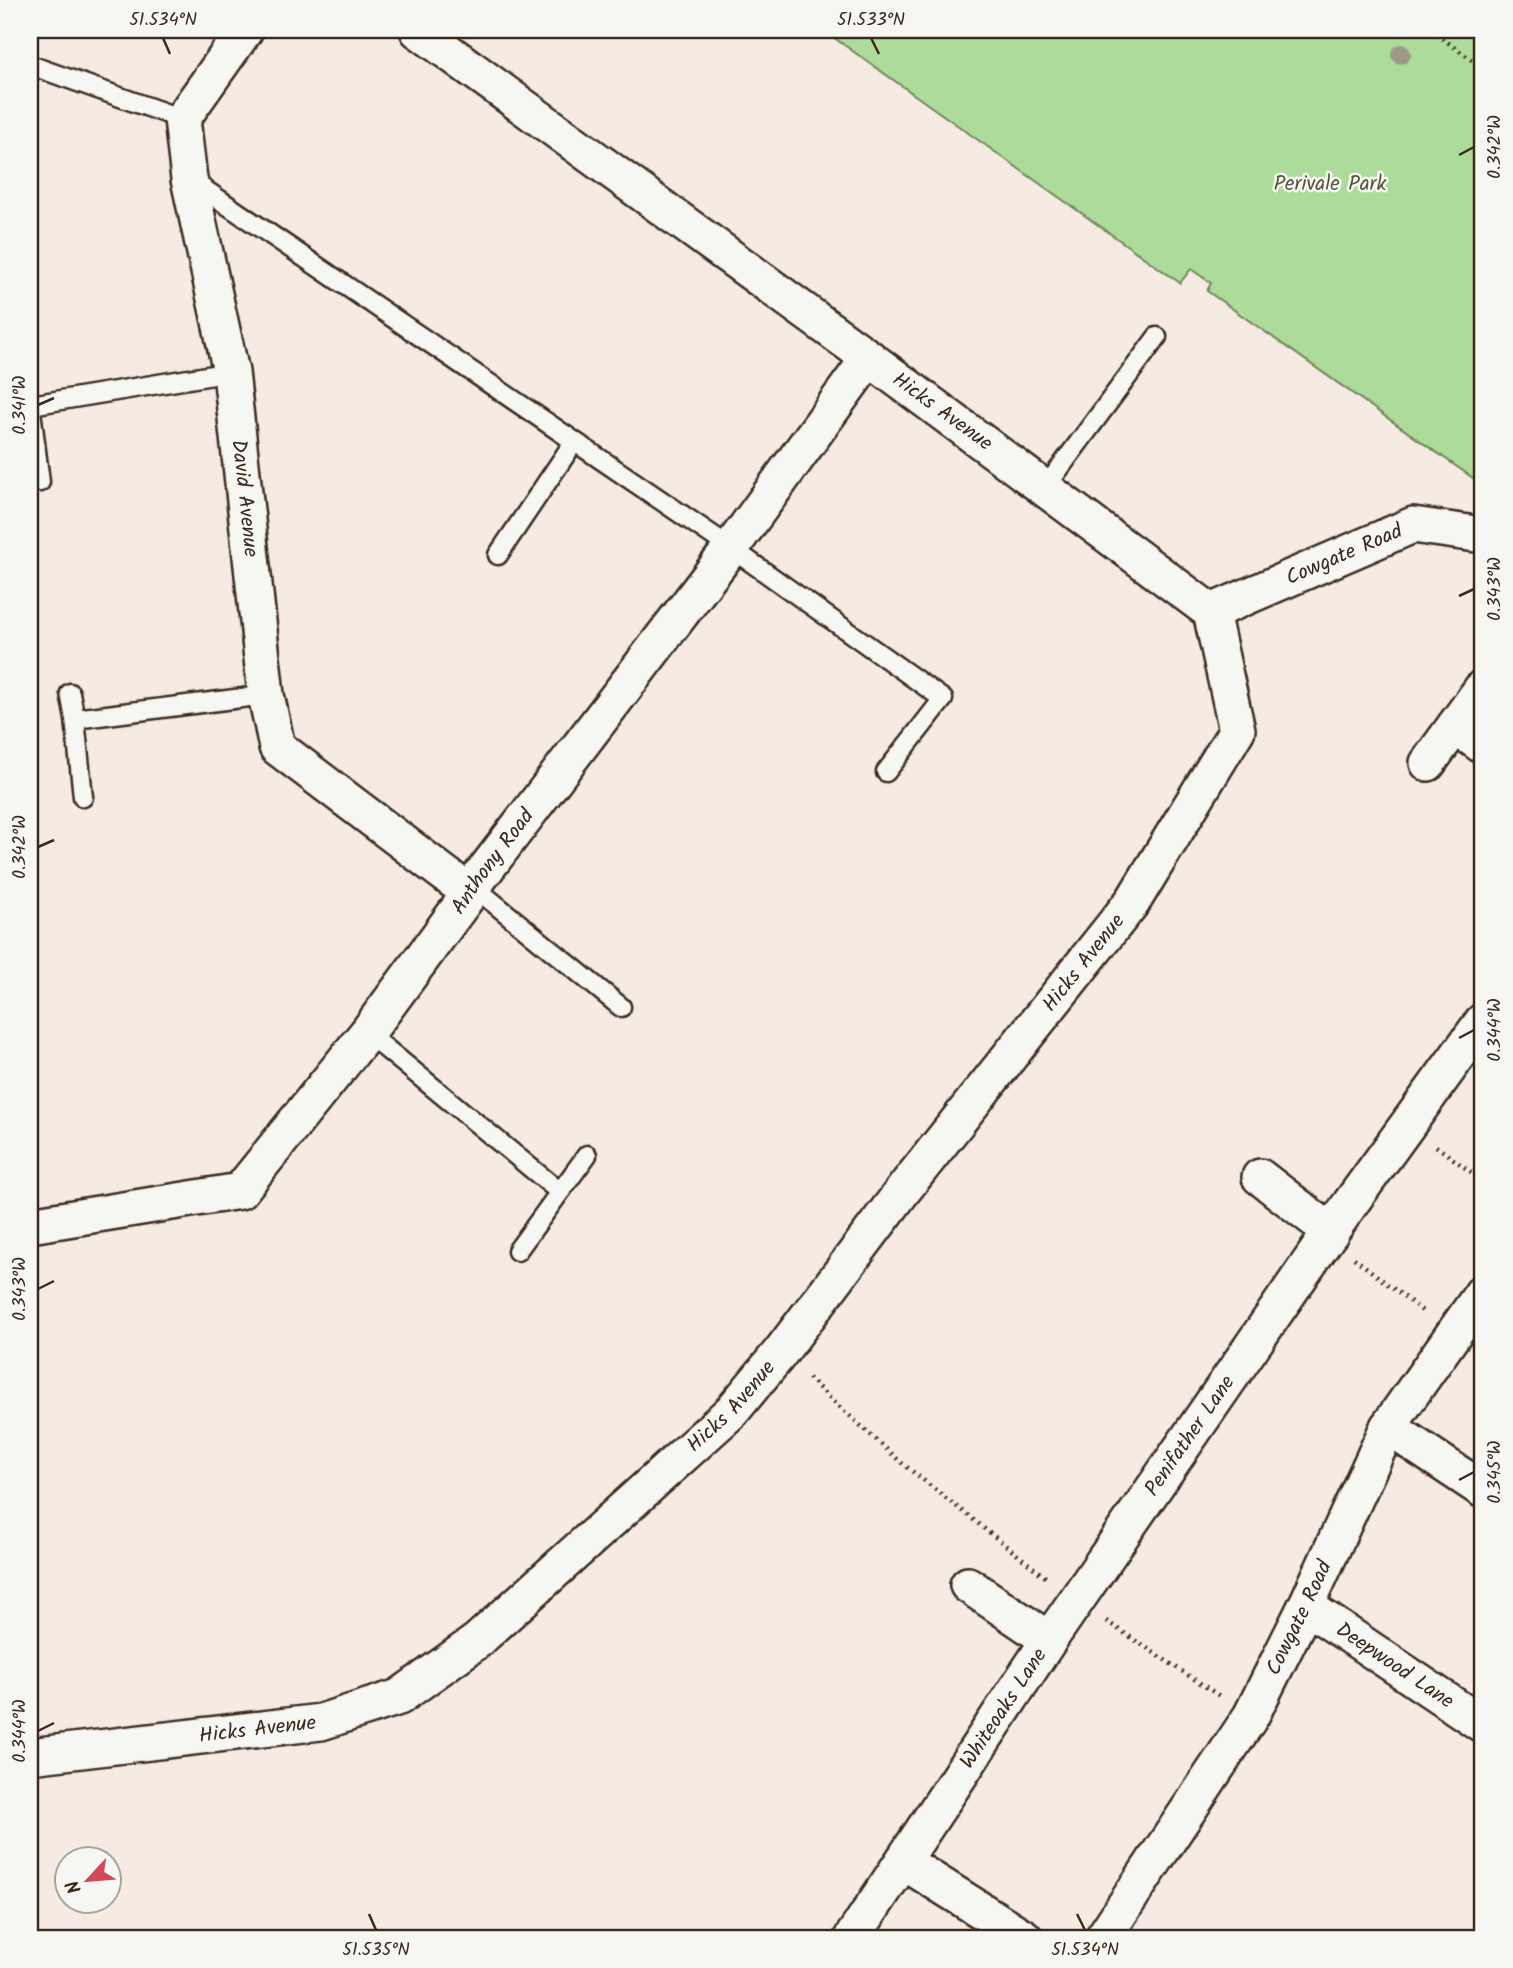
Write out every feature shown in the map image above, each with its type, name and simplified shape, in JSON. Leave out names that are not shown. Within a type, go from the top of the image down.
[{"type":"street","points":[[182,119],[245,30]]},
{"type":"street","name":"Hicks Avenue","points":[[30,1756],[321,1722],[399,1698],[477,1641],[732,1411],[780,1353],[904,1188],[1133,901],[1237,730],[1211,612],[869,358],[418,30]]},
{"type":"street","name":"David Avenue","points":[[182,119],[189,179],[231,372],[266,695],[277,747],[471,890]]},
{"type":"street","name":"Anthony Road","points":[[30,1226],[240,1191],[367,1033],[471,890],[731,548],[869,358]]},
{"type":"street","name":"Cowgate Road","points":[[1211,612],[1413,525],[1483,536]]},
{"type":"street","points":[[1428,763],[1483,687]]},
{"type":"street","points":[[1455,726],[1483,746]]},
{"type":"street","name":"Penifather Lane","points":[[1049,1640],[1331,1232],[1483,1021]]},
{"type":"street","points":[[1260,1177],[1331,1232]]},
{"type":"street","name":"Cowgate Road","points":[[1103,1938],[1251,1716],[1306,1606],[1388,1427],[1483,1292]]},
{"type":"street","points":[[1388,1427],[1483,1490]]},
{"type":"street","name":"Whiteoaks Lane","points":[[852,1938],[1049,1640],[968,1585]]},
{"type":"street","name":"Deepwood Lane","points":[[1306,1606],[1483,1725]]},
{"type":"street","points":[[904,1862],[1025,1938]]},
{"type":"lane","points":[[30,65],[182,119]]},
{"type":"lane","points":[[189,179],[731,548],[943,699],[886,772]]},
{"type":"lane","points":[[1045,488],[1157,337]]},
{"type":"lane","points":[[40,482],[30,405],[231,372]]},
{"type":"lane","points":[[498,555],[574,442]]},
{"type":"lane","points":[[70,693],[83,797]]},
{"type":"lane","points":[[75,719],[266,695]]},
{"type":"lane","points":[[471,890],[621,1007]]},
{"type":"lane","points":[[367,1033],[560,1192]]},
{"type":"lane","points":[[517,1251],[587,1155]]},
{"type":"path","points":[[1430,30],[1483,68]]},
{"type":"path","points":[[1408,1125],[1483,1181]]},
{"type":"path","points":[[1331,1232],[1340,1247],[1453,1334]]},
{"type":"path","points":[[780,1353],[903,1464],[1075,1601],[1251,1716]]},
{"type":"green space","name":"Perivale Park","points":[[823,30],[1483,30],[1483,485],[1207,291],[1211,283],[1191,269],[1180,283]]}]
